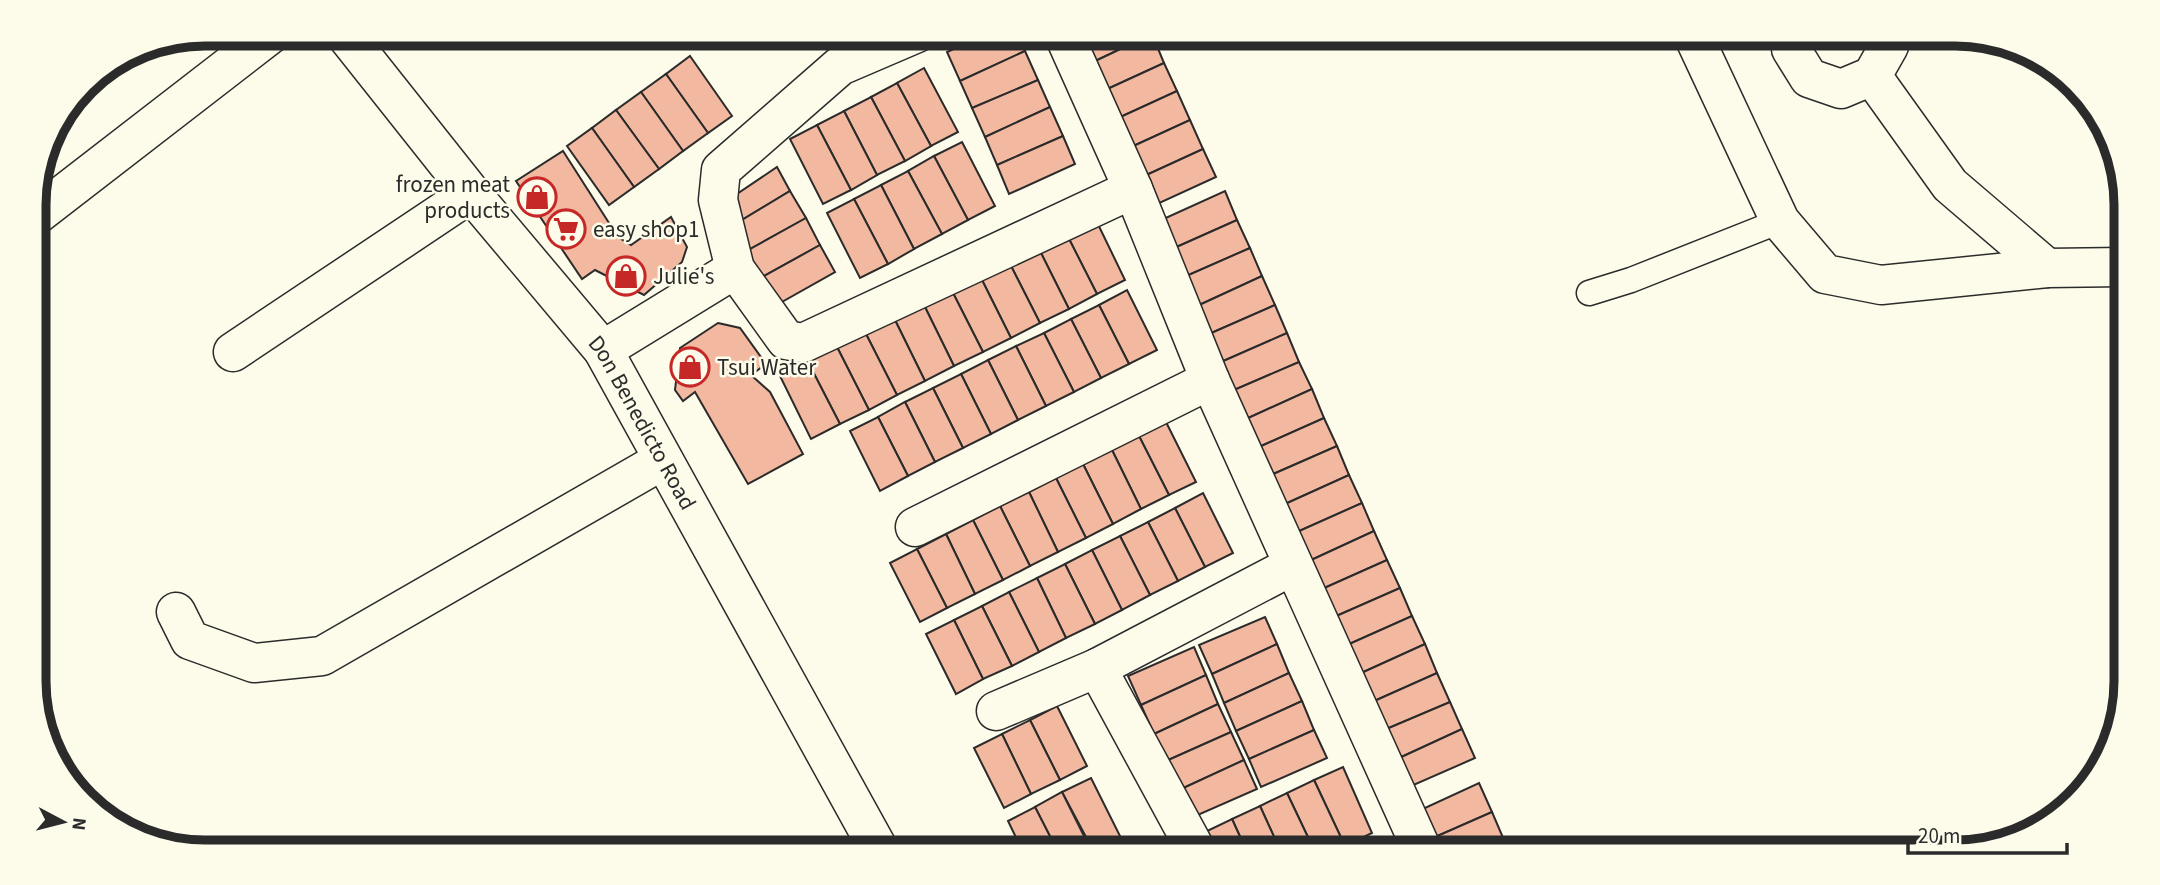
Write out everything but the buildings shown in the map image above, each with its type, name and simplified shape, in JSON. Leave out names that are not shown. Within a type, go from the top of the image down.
[{"type":"street","points":[[46,208],[255,46]]},
{"type":"street","name":"Don Benedicto Road","points":[[355,46],[471,193],[603,351],[873,840]]},
{"type":"street","points":[[858,46],[840,50],[721,170],[718,200],[735,269],[786,340],[803,344],[1133,189]]},
{"type":"street","points":[[1069,46],[1133,189],[1210,380],[1417,839]]},
{"type":"street","points":[[1698,46],[1780,221],[1825,274],[1881,285],[2047,268],[2114,267]]},
{"type":"street","points":[[1791,46],[1808,78],[1841,89],[1872,76],[1889,46]]},
{"type":"street","points":[[1872,76],[1950,185],[2047,268]]},
{"type":"street","points":[[233,352],[471,193]]},
{"type":"street","points":[[603,351],[735,269]]},
{"type":"street","points":[[915,527],[1210,380]]},
{"type":"street","points":[[176,612],[190,640],[254,663],[322,656],[663,460]]},
{"type":"street","points":[[996,711],[1097,668],[1292,566]]},
{"type":"street","points":[[1097,668],[1182,839]]},
{"type":"lane","points":[[1589,293],[1632,281],[1780,221]]},
{"type":"place","name":"frozen meat products","points":[[537,197]]},
{"type":"place","name":"easy shop1","points":[[566,229]]},
{"type":"place","name":"Julie's","points":[[626,276]]},
{"type":"place","name":"Tsui Water","points":[[690,367]]}]
